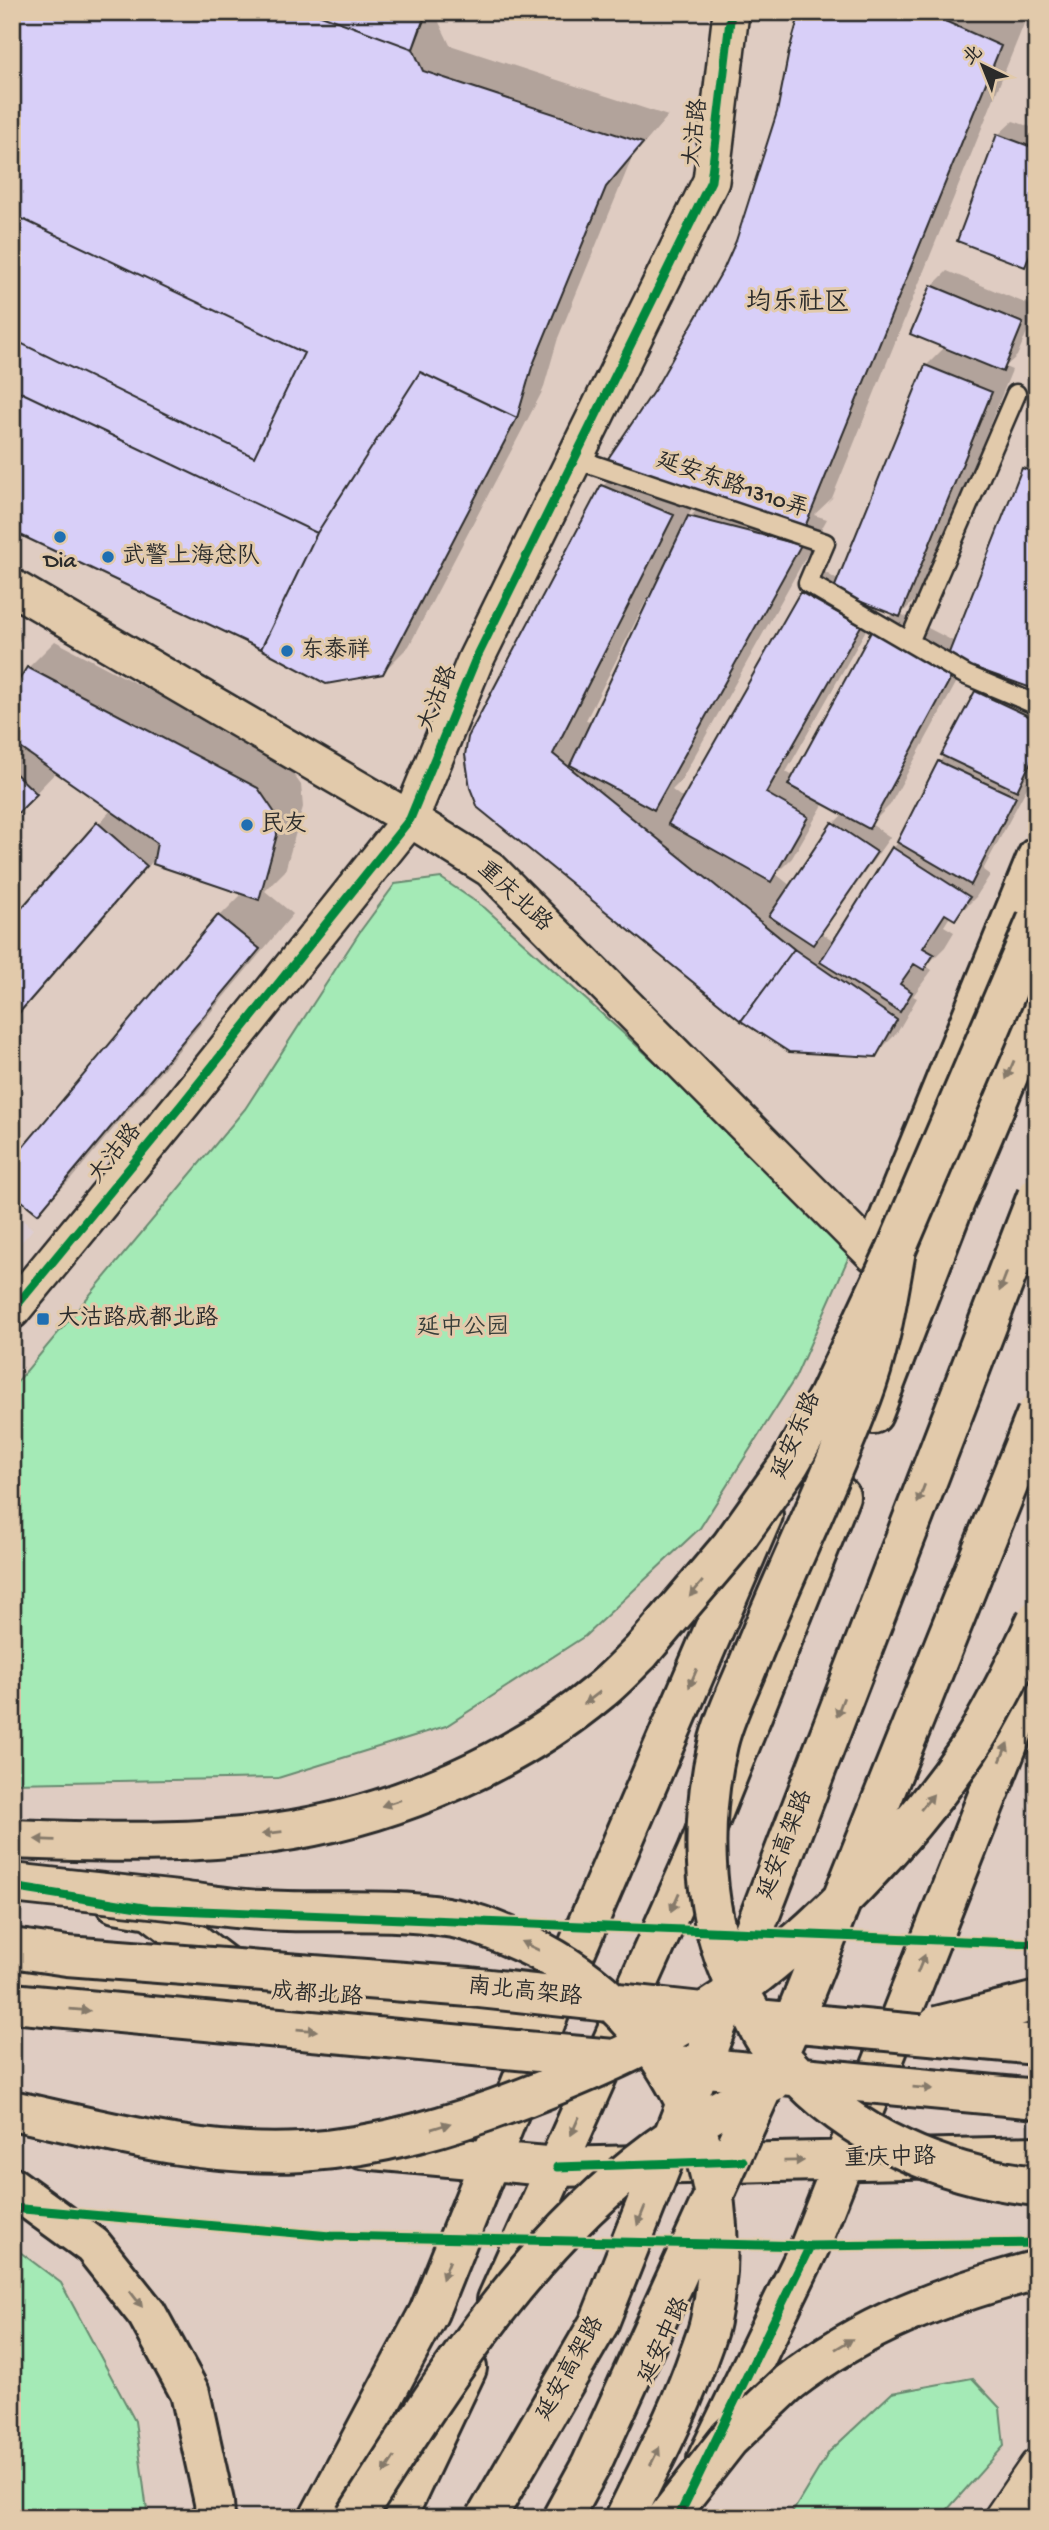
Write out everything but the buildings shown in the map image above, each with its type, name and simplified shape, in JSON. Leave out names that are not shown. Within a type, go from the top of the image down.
[{"type":"main road","name":"延安东路","points":[[319,2518],[429,2312],[550,2011],[885,1253],[1037,858]]},
{"type":"main road","points":[[12,1839],[128,1843],[255,1835],[339,1821],[426,1792],[480,1768],[561,1722],[601,1691],[641,1652],[732,1546],[790,1463],[828,1396],[885,1253],[1037,920]]},
{"type":"main road","points":[[396,2518],[557,2167],[698,1850],[907,1330],[955,1202],[1037,1007]]},
{"type":"main road","name":"延安高架路","points":[[485,2518],[599,2323],[742,1962],[1037,1196]]},
{"type":"main road","points":[[955,1202],[885,1253],[877,1349],[862,1396],[718,1741],[708,1793],[707,1865],[713,1915],[729,1971],[765,2038],[803,2083],[863,2130],[897,2148],[953,2169],[1010,2183],[1037,2186]]},
{"type":"main road","points":[[885,1253],[907,1330]]},
{"type":"main road","points":[[562,2518],[591,2465],[794,2019],[1037,1413]]},
{"type":"main road","points":[[1037,1429],[812,2024],[1037,2033]]},
{"type":"main road","points":[[12,2109],[153,2142],[236,2152],[301,2152],[399,2139],[436,2128],[553,2086],[631,2052],[725,1998],[762,1970],[812,1928],[888,1850],[968,1750],[1037,1619]]},
{"type":"main road","points":[[678,2518],[810,2246],[1037,1671]]},
{"type":"main road","points":[[12,1885],[150,1909],[260,1992]]},
{"type":"main road","points":[[12,1885],[261,1910],[404,1913],[448,1917],[490,1929],[533,1947],[572,1970],[597,1989],[635,2025],[660,2057],[683,2095],[700,2140],[715,2204],[718,2271],[710,2323],[687,2390],[625,2518]]},
{"type":"main road","name":"南北高架路","points":[[12,1948],[67,1956],[470,1987],[846,2029],[1037,2045]]},
{"type":"main road","name":"成都北路","points":[[12,1971],[260,1992],[550,2011],[623,2019],[812,2024]]},
{"type":"main road","points":[[355,2518],[469,2346],[542,2253],[615,2182],[657,2149],[732,2102],[778,2079],[838,2055],[887,2039],[1037,2001]]},
{"type":"main road","points":[[12,2003],[1037,2099]]},
{"type":"main road","name":"延安中路","points":[[579,2518],[711,2244],[743,2161],[812,2024]]},
{"type":"main road","points":[[12,2109],[268,2141],[557,2167]]},
{"type":"main road","name":"重庆中路","points":[[557,2167],[1037,2156]]},
{"type":"main road","points":[[12,2187],[93,2246],[147,2314],[190,2393],[214,2502],[215,2518]]},
{"type":"main road","points":[[667,2518],[729,2439],[788,2383],[814,2363],[873,2328],[913,2309],[976,2286],[1037,2270]]},
{"type":"street","name":"大沽路","points":[[12,1311],[183,1103],[410,819],[475,662],[711,181],[731,12]]},
{"type":"street","name":"重庆北路","points":[[12,587],[410,819],[490,869],[885,1253]]},
{"type":"street","points":[[1002,2518],[1037,2467]]},
{"type":"lane","points":[[909,642],[1016,394]]},
{"type":"lane","name":"延安东路1310弄","points":[[575,456],[594,465],[825,543],[808,583],[966,675],[1037,705]]},
{"type":"shaded area","points":[[12,1211],[33,1229],[12,1253]]},
{"type":"green space","name":"延中公园","points":[[441,878],[485,908],[805,1198],[851,1252],[795,1378],[700,1528],[585,1636],[446,1726],[278,1778],[12,1783],[12,1388],[245,1109],[359,933],[395,884]]},
{"type":"green space","points":[[12,2246],[61,2283],[135,2421],[148,2518],[12,2518]]},
{"type":"green space","points":[[972,2378],[1000,2408],[1004,2446],[940,2518],[789,2518],[829,2452],[892,2393]]},
{"type":"cycle path","points":[[12,1311],[183,1103],[410,819],[475,661],[711,181],[731,12]]},
{"type":"cycle path","points":[[12,1887],[150,1909],[1037,1944]]},
{"type":"cycle path","points":[[557,2167],[743,2161]]},
{"type":"cycle path","points":[[12,2208],[330,2236],[810,2246],[1037,2243]]},
{"type":"cycle path","points":[[678,2518],[810,2246]]},
{"type":"place","name":"Dia","points":[[60,537]]},
{"type":"place","name":"武警上海总队","points":[[108,557]]},
{"type":"place","name":"东泰祥","points":[[287,651]]},
{"type":"place","name":"民友","points":[[247,825]]},
{"type":"place","name":"大沽路成都北路","points":[[43,1319]]},
{"type":"district","name":"均乐社区","points":[[798,304]]}]
